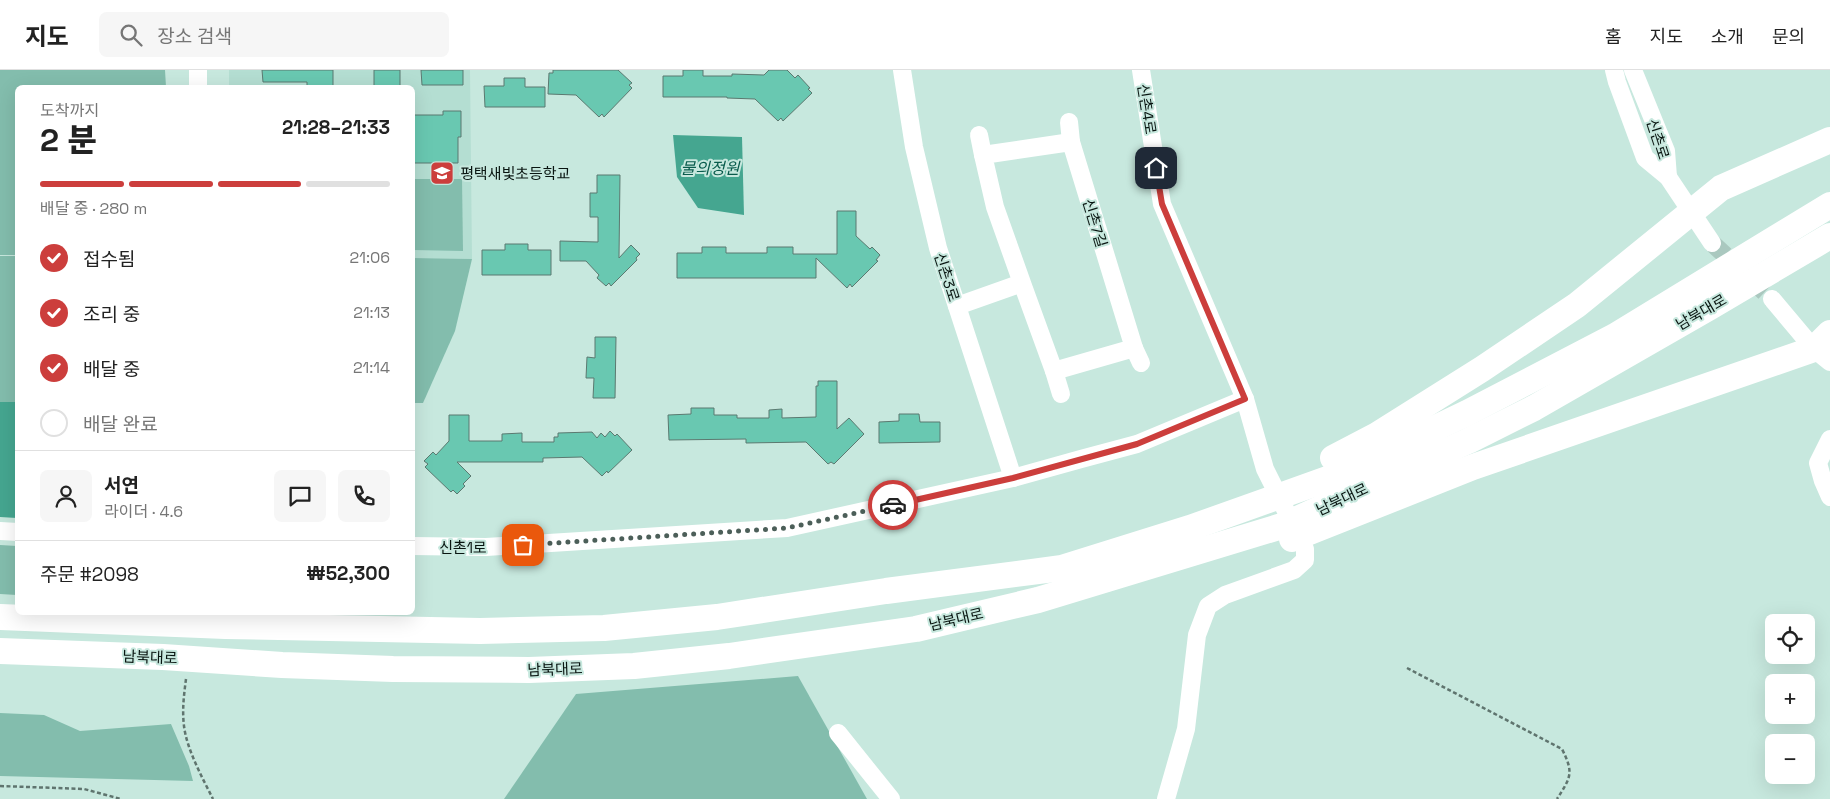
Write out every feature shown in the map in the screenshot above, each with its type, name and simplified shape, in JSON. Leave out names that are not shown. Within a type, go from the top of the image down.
[{"type":"highway","points":[[1127,548],[1149,531],[1319,465],[1377,435],[1482,369],[1577,305],[1721,188],[1830,140]]},
{"type":"highway","name":"남북대로","points":[[0,617],[226,626],[471,631],[604,628],[717,617],[886,591],[1062,568],[1190,528],[1334,476],[1467,413],[1615,336],[1830,205]]},
{"type":"highway","name":"남북대로","points":[[0,651],[163,657],[282,665],[529,670],[634,666],[729,656],[916,629],[1038,600],[1282,526],[1468,441],[1542,403],[1830,236]]},
{"type":"highway","points":[[1162,562],[1231,558],[1250,554],[1311,532],[1473,467],[1825,348]]},
{"type":"street","points":[[198,70],[198,85]]},
{"type":"street","name":"신촌3로","points":[[902,70],[914,148],[938,248],[1013,478]]},
{"type":"street","name":"신촌4로","points":[[1142,70],[1162,204],[1245,399],[1265,469],[1305,549],[1305,560],[1294,570],[1225,595],[1208,606],[1197,635],[1186,730],[1166,799]]},
{"type":"street","name":"신촌로","points":[[1614,70],[1645,158],[1668,178]]},
{"type":"street","name":"신촌로","points":[[1633,70],[1666,151],[1668,178]]},
{"type":"street","name":"신촌7길","points":[[1054,371],[1137,356],[1071,142],[1069,122]]},
{"type":"street","points":[[979,135],[995,207],[1061,394]]},
{"type":"street","points":[[983,155],[1071,142]]},
{"type":"street","points":[[1668,178],[1712,243]]},
{"type":"street","points":[[956,306],[1022,283]]},
{"type":"street","points":[[1772,299],[1825,348]]},
{"type":"street","name":"신촌1로","points":[[415,546],[486,547],[787,528],[1013,478],[1137,444],[1245,399]]},
{"type":"street","points":[[1830,439],[1818,463],[1830,497]]},
{"type":"street","points":[[0,531],[15,532]]},
{"type":"street","points":[[838,733],[890,799]]},
{"type":"path","points":[[1407,668],[1562,749],[1569,764],[1569,781],[1557,799]]},
{"type":"path","points":[[186,679],[183,698],[184,728],[197,766],[213,799]]},
{"type":"path","points":[[0,786],[84,789],[122,799]]},
{"type":"shaded area","points":[[0,70],[165,70],[166,85],[15,85],[15,255],[0,255]]},
{"type":"shaded area","name":"평택새빛초등학교","points":[[229,70],[470,70],[472,259],[415,258],[415,85],[229,85]]},
{"type":"shaded area","points":[[415,179],[462,179],[463,251],[415,250]]},
{"type":"shaded area","points":[[0,256],[15,256],[15,402],[0,402]]},
{"type":"shaded area","points":[[415,258],[472,259],[455,331],[423,403],[415,403]]},
{"type":"shaded area","points":[[0,545],[15,546],[15,595],[0,594]]},
{"type":"shaded area","points":[[798,676],[867,799],[504,799],[576,694]]},
{"type":"shaded area","points":[[0,713],[44,715],[80,731],[171,724],[189,766],[193,781],[0,776]]},
{"type":"water","name":"물의정원","points":[[673,135],[742,137],[744,215],[698,208],[677,177]]},
{"type":"water","points":[[0,402],[15,402],[15,518],[0,517]]},
{"type":"building","points":[[262,70],[333,70],[333,85],[307,85],[307,82],[263,82]]},
{"type":"building","points":[[374,70],[400,70],[400,85],[374,85]]},
{"type":"building","points":[[421,70],[463,70],[463,85],[422,85]]},
{"type":"building","points":[[553,70],[618,70],[632,83],[629,85],[632,88],[604,117],[602,114],[599,117],[576,95],[548,94],[549,73],[553,73]]},
{"type":"building","points":[[683,70],[703,70],[703,76],[732,76],[732,74],[764,75],[769,70],[787,70],[795,78],[798,75],[812,93],[783,121],[781,118],[778,121],[755,99],[663,97],[663,76],[683,76]]},
{"type":"building","points":[[504,78],[525,78],[525,87],[545,87],[545,107],[485,107],[484,86],[504,86]]},
{"type":"building","points":[[443,111],[461,111],[458,163],[415,163],[415,115],[443,115]]},
{"type":"building","points":[[597,175],[620,175],[619,258],[631,245],[640,254],[636,258],[637,260],[611,286],[609,283],[606,286],[597,278],[599,275],[586,261],[560,261],[560,241],[598,242],[598,217],[590,217],[590,193],[597,193]]},
{"type":"building","points":[[837,211],[856,211],[856,236],[870,249],[872,247],[880,255],[876,260],[878,261],[852,287],[850,284],[847,288],[816,258],[816,278],[677,278],[677,253],[702,253],[702,247],[726,247],[726,253],[767,253],[767,247],[793,247],[793,254],[837,254]]},
{"type":"building","points":[[505,244],[528,244],[528,250],[551,250],[551,275],[482,275],[482,250],[505,250]]},
{"type":"building","points":[[595,337],[616,337],[615,398],[593,398],[594,378],[586,378],[587,357],[595,358]]},
{"type":"building","points":[[818,381],[837,381],[837,429],[849,418],[864,434],[834,464],[831,462],[828,464],[806,442],[746,443],[746,439],[669,440],[668,415],[691,414],[691,408],[714,408],[714,415],[737,415],[737,418],[769,418],[769,410],[782,409],[782,418],[816,417],[816,386],[818,386]]},
{"type":"building","points":[[899,414],[919,414],[920,422],[940,422],[940,442],[879,443],[879,422],[899,421]]},
{"type":"building","points":[[449,415],[469,415],[469,441],[502,441],[502,434],[522,433],[522,442],[554,442],[554,437],[558,437],[558,433],[592,432],[597,438],[601,433],[605,437],[610,431],[615,436],[617,434],[632,450],[608,473],[607,471],[602,476],[582,457],[543,458],[543,462],[457,462],[471,476],[457,494],[453,490],[451,492],[425,467],[428,464],[424,461],[433,452],[436,455],[449,441]]},
{"type":"tunnel","points":[[1712,243],[1772,299]]},
{"type":"way so far","points":[[523,545],[787,528],[893,505]]},
{"type":"place","name":"평택새빛초등학교","points":[[442,173]]},
{"type":"route","points":[[893,505],[1013,478],[1137,444],[1245,399],[1162,204],[1156,168]]}]
